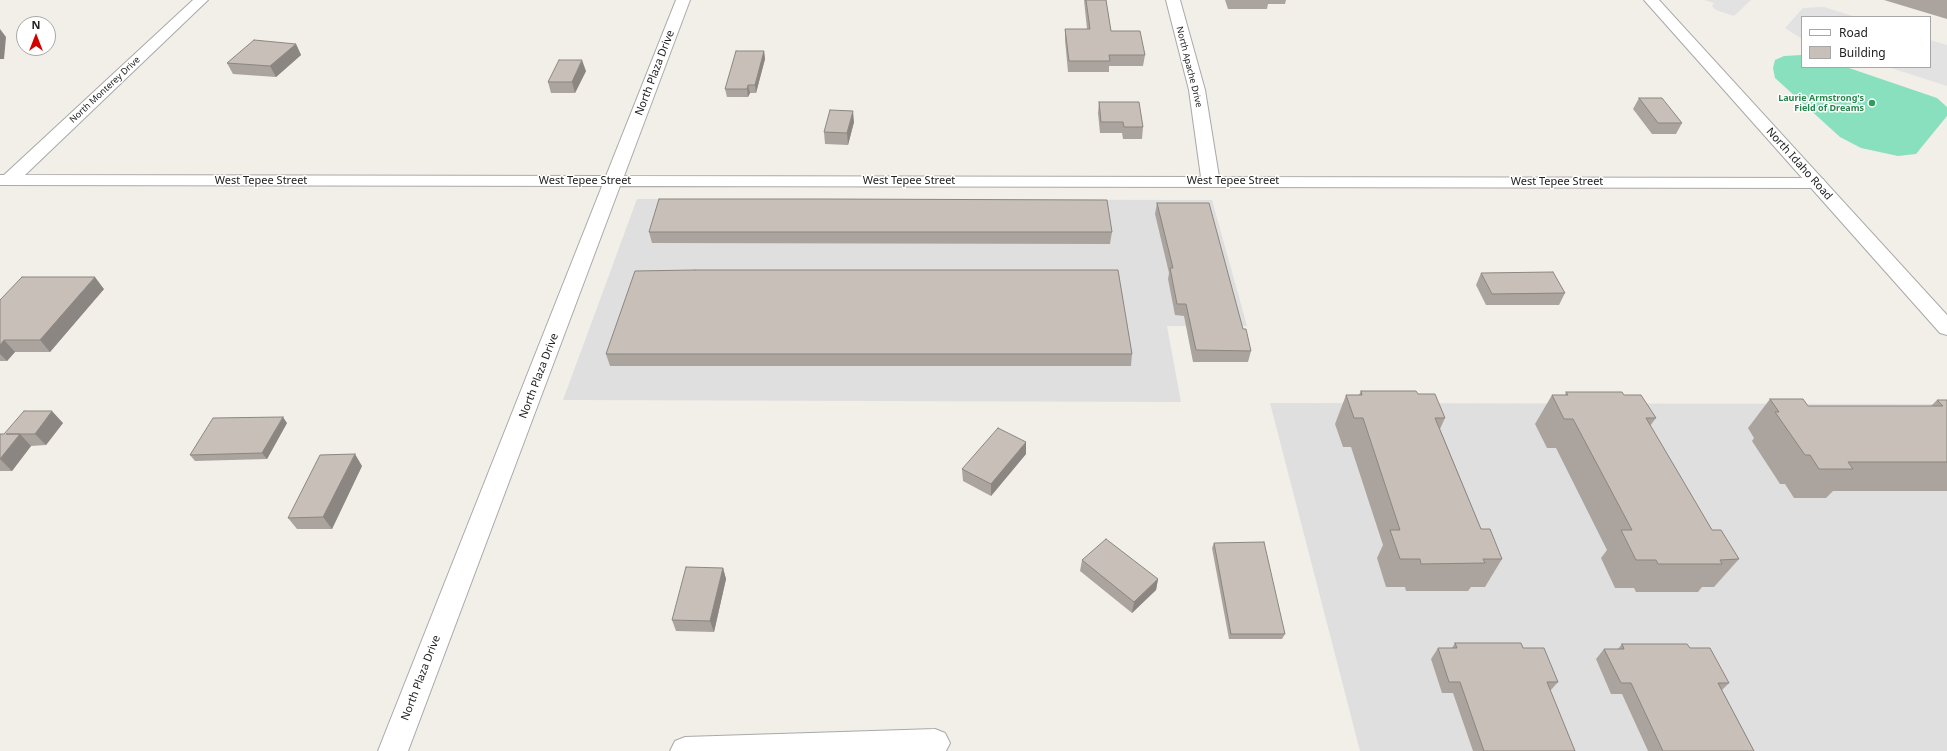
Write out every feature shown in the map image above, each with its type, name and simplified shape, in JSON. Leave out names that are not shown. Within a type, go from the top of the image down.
[{"type":"street","name":"North Monterey Drive","points":[[5,180],[201,0]]},
{"type":"street","name":"North Plaza Drive","points":[[393,751],[614,181],[682,0]]},
{"type":"street","name":"North Apache Drive","points":[[1173,0],[1197,90],[1212,181]]},
{"type":"street","name":"North Idaho Road","points":[[1651,0],[1947,328]]},
{"type":"street","name":"West Tepee Street","points":[[5,180],[1817,183]]},
{"type":"street","points":[[685,751],[935,743]]},
{"type":"shaded area","points":[[1704,0],[1751,0],[1734,16],[1716,10],[1712,6],[1714,3]]},
{"type":"shaded area","points":[[1824,7],[1853,16],[1801,16],[1801,38],[1785,28],[1803,8]]},
{"type":"shaded area","points":[[1931,40],[1947,45],[1947,86],[1891,68],[1931,68]]},
{"type":"shaded area","points":[[637,199],[1212,200],[1247,326],[1167,326],[1181,402],[563,400]]},
{"type":"shaded area","points":[[1270,403],[1947,404],[1947,751],[1360,751]]},
{"type":"green space","name":"Laurie Armstrong's Field of Dreams","points":[[1801,55],[1801,68],[1849,68],[1937,98],[1947,107],[1947,116],[1916,154],[1898,156],[1861,148],[1840,137],[1775,78],[1773,68],[1775,60],[1784,56]]},
{"type":"building","points":[[1086,0],[1106,0],[1111,31],[1140,31],[1145,55],[1109,55],[1110,61],[1069,61],[1065,29],[1090,29]]},
{"type":"building","points":[[254,40],[296,44],[270,66],[227,63]]},
{"type":"building","points":[[736,51],[764,51],[755,85],[748,85],[747,89],[725,89]]},
{"type":"building","points":[[559,60],[582,60],[572,82],[548,82]]},
{"type":"building","points":[[1639,98],[1662,98],[1682,123],[1658,123]]},
{"type":"building","points":[[1099,102],[1139,102],[1143,127],[1124,127],[1123,122],[1101,122]]},
{"type":"building","points":[[830,110],[853,111],[847,133],[824,132]]},
{"type":"building","points":[[659,199],[1107,200],[1112,232],[649,232]]},
{"type":"building","points":[[1157,203],[1209,203],[1243,329],[1246,329],[1251,351],[1196,350],[1186,304],[1177,304],[1170,268],[1173,268]]},
{"type":"building","points":[[1118,270],[1132,354],[606,354],[635,271]]},
{"type":"building","points":[[1553,272],[1565,293],[1492,294],[1481,273]]},
{"type":"building","points":[[22,277],[95,277],[40,340],[4,340],[0,345],[0,300]]},
{"type":"building","points":[[1361,391],[1416,391],[1418,394],[1435,394],[1445,418],[1435,418],[1481,529],[1490,529],[1502,559],[1483,559],[1485,563],[1421,564],[1420,559],[1400,559],[1390,530],[1400,530],[1363,418],[1354,418],[1346,395],[1362,395]]},
{"type":"building","points":[[1566,392],[1622,392],[1624,395],[1641,395],[1656,418],[1646,418],[1712,530],[1721,530],[1739,559],[1720,560],[1722,564],[1658,564],[1656,560],[1636,560],[1621,530],[1632,530],[1573,419],[1564,419],[1552,395],[1568,395]]},
{"type":"building","points":[[1770,399],[1803,399],[1808,406],[1943,406],[1937,400],[1947,400],[1947,462],[1848,462],[1853,469],[1819,469],[1810,455],[1805,455],[1775,412],[1779,412]]},
{"type":"building","points":[[24,411],[52,411],[35,434],[20,434],[0,459],[0,434],[4,434]]},
{"type":"building","points":[[283,417],[262,453],[190,455],[213,418]]},
{"type":"building","points":[[998,428],[1026,442],[991,484],[962,469]]},
{"type":"building","points":[[355,454],[323,517],[288,518],[320,455]]},
{"type":"building","points":[[1106,539],[1158,579],[1134,602],[1082,560]]},
{"type":"building","points":[[1264,542],[1285,634],[1231,634],[1214,543]]},
{"type":"building","points":[[686,567],[723,568],[710,621],[672,620]]},
{"type":"building","points":[[1455,643],[1521,643],[1523,648],[1544,648],[1558,682],[1547,682],[1575,751],[1484,751],[1460,682],[1449,682],[1438,648],[1457,648]]},
{"type":"building","points":[[1622,644],[1687,644],[1690,648],[1710,648],[1729,683],[1718,683],[1754,751],[1663,751],[1631,683],[1621,683],[1604,649],[1624,649]]},
{"type":"place","name":"Laurie Armstrong's Field of Dreams","points":[[1872,103]]}]
